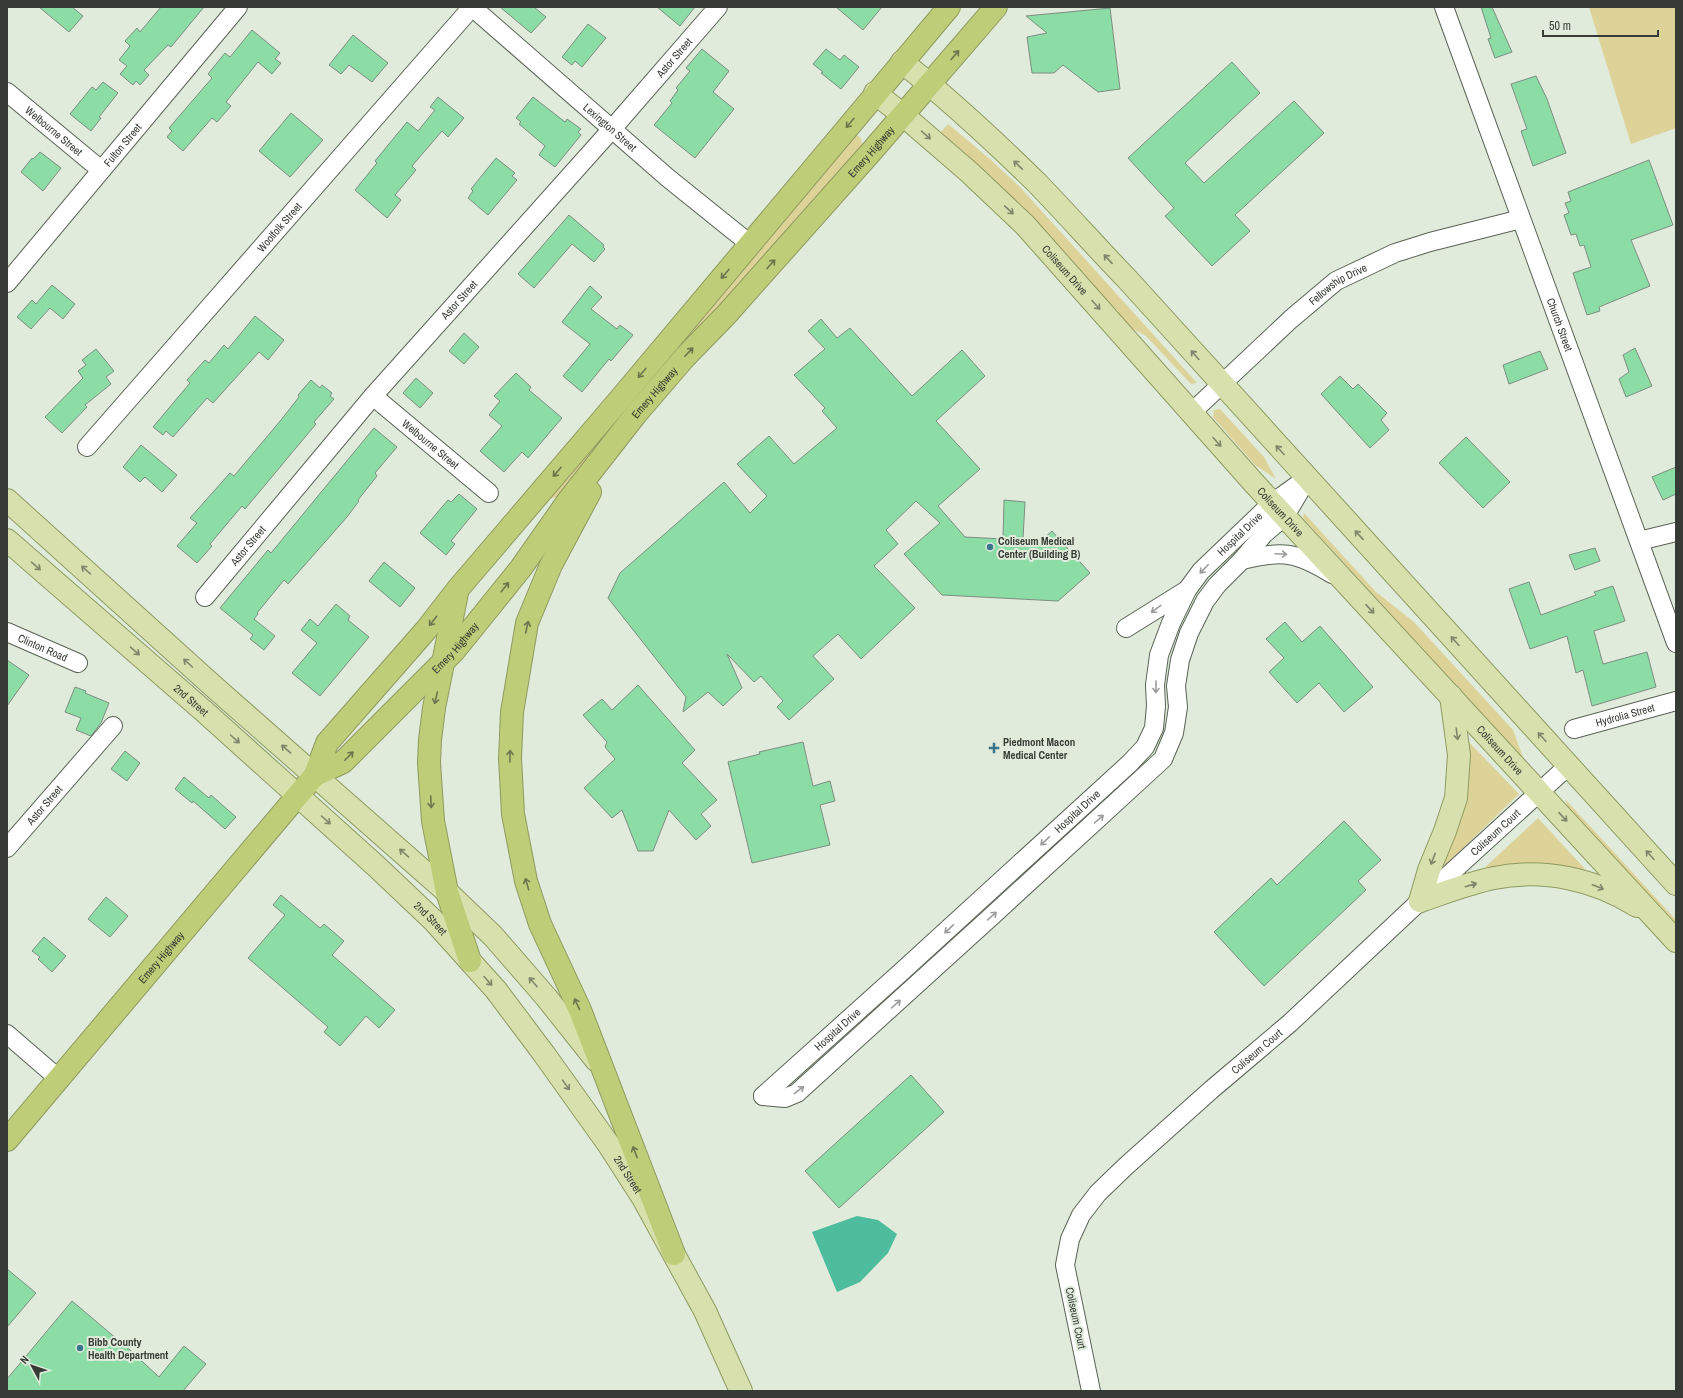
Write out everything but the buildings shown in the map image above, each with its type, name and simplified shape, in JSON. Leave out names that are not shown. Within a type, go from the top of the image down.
[{"type":"highway","name":"Emery Highway","points":[[7,1140],[315,775],[327,743],[426,630],[457,590],[949,7]]},
{"type":"highway","name":"Emery Highway","points":[[315,775],[343,762],[444,660],[521,568],[568,501],[636,414],[685,357],[726,314],[930,84],[996,7]]},
{"type":"highway","points":[[636,414],[574,519],[551,565],[528,623],[518,671],[512,712],[510,758],[513,814],[526,881],[540,924],[580,1010],[674,1254]]},
{"type":"highway","points":[[457,590],[434,708],[429,763],[433,821],[447,892],[470,961]]},
{"type":"main road","points":[[902,62],[930,84],[1037,183],[1128,280],[1676,884]]},
{"type":"main road","name":"Coliseum Drive","points":[[875,93],[903,114],[969,172],[1025,225],[1140,354],[1191,414],[1278,510],[1676,940]]},
{"type":"main road","points":[[7,500],[213,686],[447,892],[493,936],[546,997],[601,1066]]},
{"type":"main road","name":"2nd Street","points":[[7,540],[206,713],[376,866],[433,920],[496,990],[544,1054],[643,1198],[711,1324],[741,1391]]},
{"type":"main road","points":[[1420,900],[1429,870],[1445,832],[1456,798],[1459,755],[1451,696]]},
{"type":"main road","points":[[1420,900],[1494,878],[1520,875],[1552,875],[1581,880],[1603,888],[1633,903],[1653,916]]},
{"type":"street","name":"Fulton Street","points":[[7,283],[238,7]]},
{"type":"street","name":"Lexington Street","points":[[472,7],[668,178],[750,244]]},
{"type":"street","name":"Woolfolk Street","points":[[87,447],[472,7]]},
{"type":"street","name":"Astor Street","points":[[205,597],[373,396],[612,129],[718,7]]},
{"type":"street","name":"Church Street","points":[[1444,7],[1676,643]]},
{"type":"street","name":"Welbourne Street","points":[[7,92],[101,170]]},
{"type":"street","name":"Fellowship Drive","points":[[1191,414],[1291,319],[1336,281],[1395,253],[1430,242],[1521,219]]},
{"type":"street","name":"Welbourne Street","points":[[373,396],[489,493]]},
{"type":"street","name":"Hospital Drive","points":[[1278,510],[1264,534],[1242,560],[1217,585],[1205,601],[1189,633],[1180,660],[1176,686],[1178,707],[1174,733],[1163,759],[797,1093],[785,1098],[763,1096],[922,954],[1130,763],[1145,747],[1154,728],[1156,706],[1155,685],[1159,655],[1171,623],[1187,590],[1201,571],[1278,510],[1307,478]]},
{"type":"street","points":[[1639,541],[1676,532]]},
{"type":"street","name":"Hospital Drive","points":[[1242,560],[1276,553],[1295,555],[1316,564],[1344,581]]},
{"type":"street","points":[[1126,628],[1187,590]]},
{"type":"street","name":"Clinton Road","points":[[7,632],[78,662]]},
{"type":"street","name":"Hydrolia Street","points":[[1574,729],[1676,702]]},
{"type":"street","name":"Astor Street","points":[[7,848],[113,726]]},
{"type":"street","name":"Coliseum Court","points":[[1091,1391],[1065,1265],[1070,1239],[1081,1214],[1098,1193],[1126,1166],[1211,1090],[1290,1023],[1420,900],[1568,766]]},
{"type":"street","points":[[7,1034],[59,1079]]},
{"type":"shaded area","points":[[1589,7],[1676,7],[1676,128],[1631,144]]},
{"type":"shaded area","points":[[948,124],[991,160],[1020,187],[1197,383],[1191,384],[1146,336],[1133,329],[1017,203],[977,165],[940,133]]},
{"type":"shaded area","points":[[854,133],[861,138],[862,146],[711,315],[563,495],[546,500]]},
{"type":"shaded area","points":[[1220,409],[1264,457],[1276,479],[1255,465],[1213,417],[1214,410]]},
{"type":"shaded area","points":[[1304,513],[1376,592],[1414,622],[1513,730],[1524,760],[1303,518]]},
{"type":"shaded area","points":[[1465,738],[1519,794],[1433,877]]},
{"type":"shaded area","points":[[1565,799],[1676,920],[1676,927],[1569,810]]},
{"type":"shaded area","points":[[1538,818],[1586,870],[1558,866],[1481,871]]},
{"type":"shaded area","points":[[857,1216],[878,1220],[897,1234],[888,1253],[860,1282],[837,1292],[812,1232]]},
{"type":"place","name":"Coliseum Medical Center (Building B)","points":[[990,547]]},
{"type":"place","name":"Piedmont Macon Medical Center","points":[[994,748]]},
{"type":"place","name":"Bibb County Health Department","points":[[80,1348]]}]
